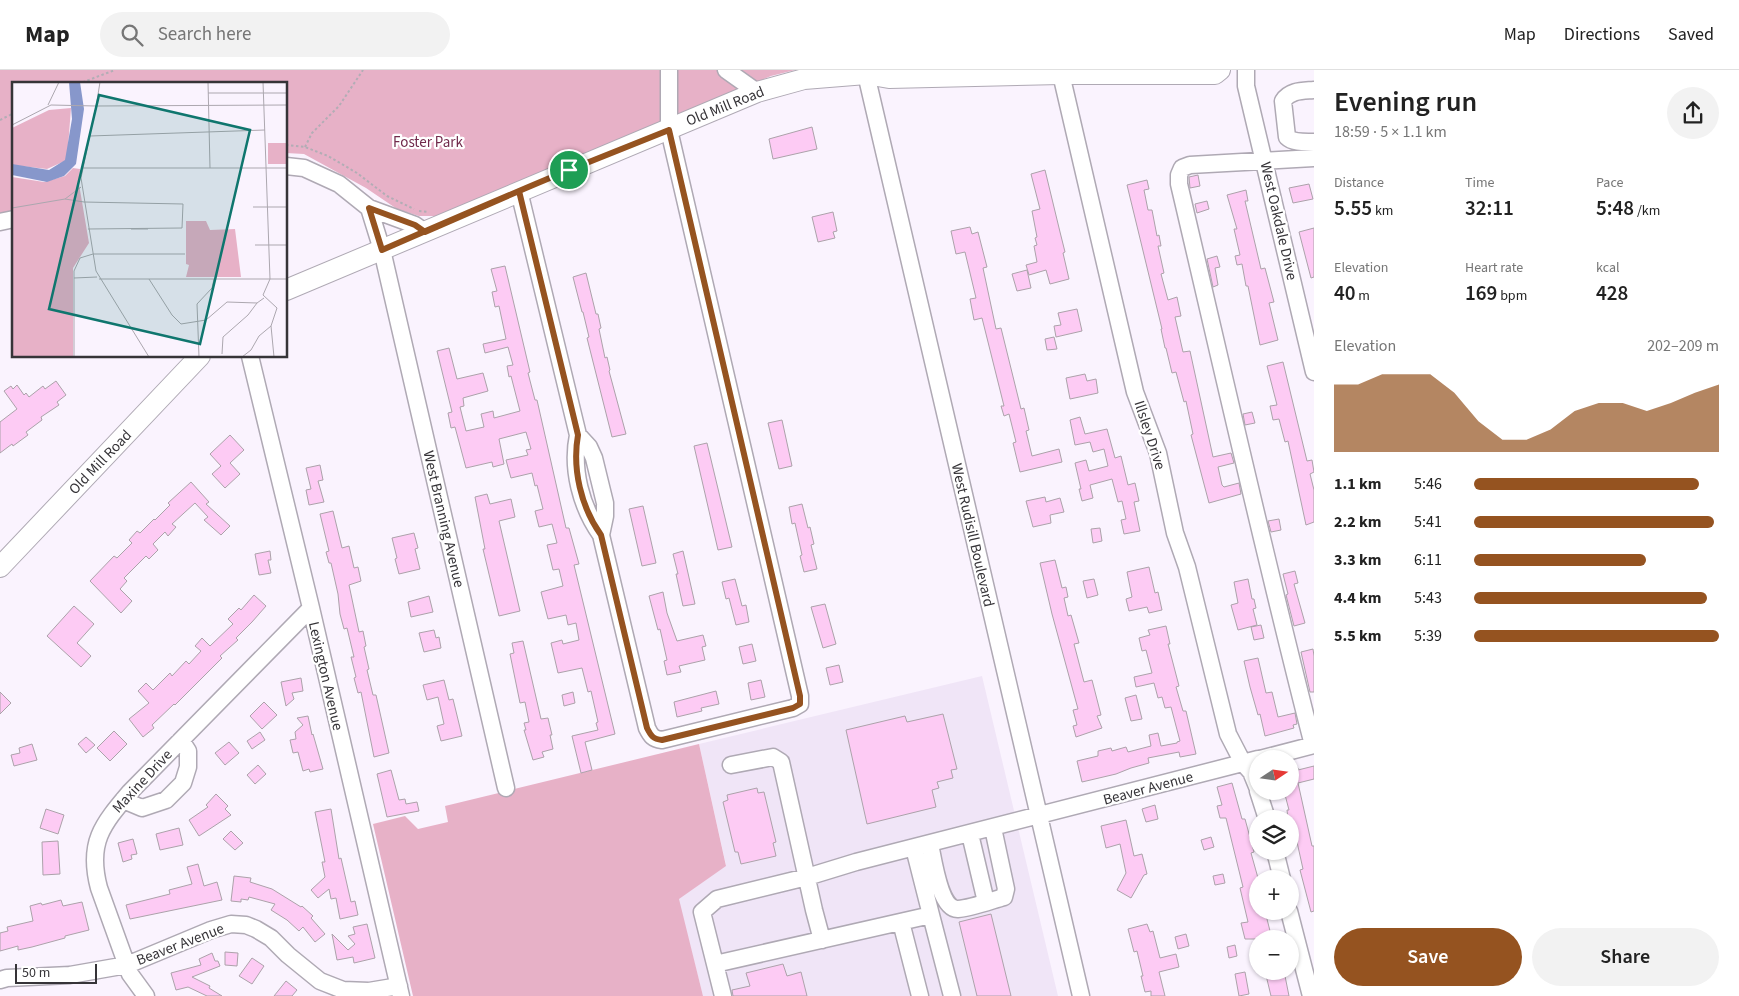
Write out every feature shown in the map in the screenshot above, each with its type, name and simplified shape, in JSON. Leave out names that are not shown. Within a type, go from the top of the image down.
[{"type":"main road","name":"Old Mill Road","points":[[288,289],[757,92],[804,79],[870,72],[889,78],[1062,74],[1215,74],[1220,70]]},
{"type":"main road","name":"Old Mill Road","points":[[0,567],[198,358]]},
{"type":"street","points":[[519,191],[578,435],[589,447],[594,458],[605,503],[605,516],[601,535],[647,728],[653,738],[662,740],[793,708],[800,704],[795,677],[669,130],[669,70]]},
{"type":"street","points":[[726,70],[757,92]]},
{"type":"street","name":"West Oakdale Drive","points":[[1246,70],[1246,86],[1314,372]]},
{"type":"street","name":"West Rudisill Boulevard","points":[[870,72],[1081,996]]},
{"type":"street","name":"Illsley Drive","points":[[1062,74],[1135,392],[1158,454],[1175,533],[1187,567],[1228,734],[1249,755]]},
{"type":"street","points":[[1314,90],[1291,93],[1283,101],[1287,137],[1290,140],[1314,142]]},
{"type":"street","points":[[1313,745],[1290,657],[1179,184],[1179,175],[1182,168],[1190,165],[1314,158]]},
{"type":"street","points":[[288,166],[304,168],[339,184],[369,208],[415,225],[425,232]]},
{"type":"street","name":"West Branning Avenue","points":[[369,208],[382,250],[506,788]]},
{"type":"street","name":"Lexington Avenue","points":[[250,358],[400,991]]},
{"type":"street","name":"Maxine Drive","points":[[146,996],[130,974],[99,888],[94,856],[99,836],[110,816],[123,800],[310,608]]},
{"type":"street","points":[[123,800],[142,808],[166,800],[182,783],[188,766],[188,751],[181,740]]},
{"type":"street","name":"Beaver Avenue","points":[[1293,750],[1313,745]]},
{"type":"street","points":[[731,765],[773,757],[781,762],[822,940]]},
{"type":"street","name":"Beaver Avenue","points":[[715,964],[702,912],[717,899],[1249,761]]},
{"type":"street","points":[[922,846],[943,898],[949,906],[956,909],[986,902],[1004,897],[1006,889],[993,828]]},
{"type":"street","points":[[970,834],[986,902]]},
{"type":"street","points":[[922,846],[930,916],[952,996]]},
{"type":"street","points":[[723,996],[715,964],[930,916]]},
{"type":"street","points":[[1292,920],[1311,996]]},
{"type":"street","points":[[901,922],[920,996]]},
{"type":"street","name":"Beaver Avenue","points":[[0,980],[70,975],[127,965],[211,930],[231,924],[246,925],[271,938],[288,955],[320,981],[343,993],[400,991]]},
{"type":"path","points":[[83,82],[115,70]]},
{"type":"path","points":[[304,146],[312,133],[339,106],[363,70]]},
{"type":"path","points":[[0,120],[12,113]]},
{"type":"path","points":[[288,145],[304,146],[328,156],[357,173],[387,196],[418,211],[433,212]]},
{"type":"shaded area","points":[[982,676],[1058,996],[703,996],[678,899],[726,865],[699,744]]},
{"type":"green space","name":"Foster Park","points":[[0,70],[795,70],[771,76],[437,216],[419,216],[397,209],[366,188],[304,154],[288,153],[288,82],[12,82],[12,211],[0,214]]},
{"type":"green space","points":[[699,744],[726,866],[679,899],[703,996],[413,996],[373,824],[405,816],[418,829],[448,822],[445,806]]},
{"type":"building","points":[[812,127],[817,149],[773,159],[769,139]]},
{"type":"building","points":[[1045,170],[1065,252],[1063,253],[1069,279],[1050,284],[1046,270],[1029,275],[1026,265],[1037,262],[1034,246],[1037,245],[1035,238],[1037,237],[1032,211],[1040,209],[1031,174]]},
{"type":"building","points":[[1198,175],[1200,186],[1190,188],[1189,177]]},
{"type":"building","points":[[1147,180],[1149,189],[1144,190],[1148,210],[1152,210],[1157,236],[1159,235],[1161,246],[1158,246],[1164,273],[1161,274],[1168,300],[1177,297],[1181,316],[1175,317],[1183,352],[1190,351],[1213,457],[1231,453],[1234,463],[1218,467],[1222,485],[1224,487],[1239,483],[1241,494],[1209,503],[1191,435],[1193,434],[1186,401],[1184,402],[1176,372],[1172,373],[1165,348],[1127,185]]},
{"type":"building","points":[[1309,184],[1313,199],[1293,203],[1289,188]]},
{"type":"building","points":[[1246,190],[1248,201],[1245,201],[1261,269],[1265,268],[1274,302],[1269,303],[1278,340],[1260,345],[1242,264],[1237,265],[1235,256],[1240,255],[1234,229],[1237,229],[1227,195]]},
{"type":"building","points":[[1207,201],[1209,209],[1197,213],[1195,204]]},
{"type":"building","points":[[833,212],[837,231],[833,232],[835,238],[818,242],[812,217]]},
{"type":"building","points":[[970,227],[972,234],[978,232],[987,267],[983,268],[996,329],[1001,328],[1021,409],[1024,408],[1029,430],[1026,431],[1032,456],[1059,449],[1062,462],[1020,472],[1013,443],[1016,442],[1009,414],[1004,416],[1001,406],[1004,406],[982,318],[974,320],[970,299],[976,298],[965,252],[956,254],[951,231]]},
{"type":"building","points":[[1314,228],[1314,277],[1311,278],[1299,232]]},
{"type":"building","points":[[1217,256],[1220,267],[1215,268],[1218,285],[1213,287],[1207,259]]},
{"type":"building","points":[[505,266],[530,372],[528,373],[535,400],[537,400],[566,528],[569,528],[579,564],[574,565],[615,734],[585,742],[592,770],[581,773],[572,736],[598,730],[596,723],[598,722],[591,691],[588,692],[582,668],[558,673],[551,643],[562,640],[563,644],[579,640],[576,623],[568,625],[566,615],[548,619],[541,592],[563,586],[559,569],[553,570],[547,545],[557,543],[552,524],[539,527],[535,511],[543,509],[532,473],[511,478],[506,460],[528,455],[526,450],[531,449],[526,432],[499,439],[504,464],[493,467],[492,462],[466,468],[455,427],[451,428],[448,413],[452,412],[437,351],[449,348],[457,379],[483,373],[488,391],[463,398],[464,406],[460,407],[466,431],[484,427],[481,414],[493,411],[494,418],[520,411],[511,376],[509,377],[507,366],[513,365],[508,347],[485,353],[483,344],[506,339],[499,306],[495,307],[492,292],[497,291],[491,269]]},
{"type":"building","points":[[1027,270],[1031,288],[1017,291],[1012,274]]},
{"type":"building","points":[[586,273],[596,314],[598,314],[605,358],[607,357],[626,434],[612,437],[573,277]]},
{"type":"building","points":[[1077,309],[1082,331],[1056,337],[1054,326],[1061,325],[1058,313]]},
{"type":"building","points":[[1054,337],[1057,349],[1047,350],[1045,339]]},
{"type":"building","points":[[1283,362],[1307,461],[1312,460],[1314,472],[1310,474],[1314,490],[1314,522],[1306,525],[1288,441],[1285,442],[1279,419],[1273,420],[1270,406],[1277,405],[1267,366]]},
{"type":"building","points":[[1085,374],[1087,381],[1096,379],[1098,393],[1070,399],[1066,378]]},
{"type":"building","points":[[56,381],[66,395],[57,402],[59,405],[41,417],[42,420],[26,432],[28,435],[0,453],[0,422],[17,409],[4,391],[11,386],[13,389],[17,385],[24,395],[26,393],[29,397],[43,386],[45,389]]},
{"type":"building","points":[[1252,412],[1255,423],[1245,425],[1243,414]]},
{"type":"building","points":[[1080,417],[1085,434],[1107,429],[1115,458],[1121,456],[1128,485],[1135,483],[1139,501],[1134,502],[1140,531],[1124,534],[1121,520],[1126,519],[1122,501],[1118,502],[1112,479],[1090,485],[1093,498],[1082,501],[1075,463],[1086,460],[1089,471],[1108,466],[1104,449],[1093,452],[1090,442],[1075,445],[1070,420]]},
{"type":"building","points":[[782,420],[792,466],[779,469],[768,423]]},
{"type":"building","points":[[230,435],[244,450],[230,463],[240,474],[225,488],[212,474],[221,466],[210,454]]},
{"type":"building","points":[[707,443],[732,547],[718,550],[694,446]]},
{"type":"building","points":[[320,465],[323,480],[318,481],[324,502],[309,505],[306,490],[311,489],[306,468]]},
{"type":"building","points":[[191,482],[209,502],[206,504],[230,526],[221,535],[204,520],[208,517],[195,503],[172,524],[176,527],[168,536],[165,532],[153,544],[158,550],[149,559],[146,556],[124,578],[127,581],[120,589],[132,601],[121,613],[90,581],[114,556],[117,558],[132,543],[129,540],[137,531],[140,533],[155,520],[170,505],[168,503]]},
{"type":"building","points":[[487,494],[490,504],[511,499],[515,517],[499,521],[520,611],[499,616],[483,549],[485,549],[475,497]]},
{"type":"building","points":[[1045,497],[1046,502],[1060,498],[1064,512],[1050,515],[1051,523],[1033,527],[1026,501]]},
{"type":"building","points":[[802,504],[814,544],[811,545],[817,569],[804,572],[795,523],[792,524],[789,507]]},
{"type":"building","points":[[643,506],[656,563],[642,566],[629,509]]},
{"type":"building","points":[[333,511],[342,548],[349,546],[354,568],[358,567],[361,581],[349,585],[359,632],[363,631],[366,646],[364,647],[369,669],[367,670],[373,695],[376,695],[389,753],[374,757],[361,692],[358,693],[354,678],[356,677],[351,657],[354,657],[347,628],[344,629],[340,614],[338,594],[331,563],[329,563],[326,552],[329,551],[320,514]]},
{"type":"building","points":[[1279,519],[1281,530],[1271,532],[1268,521]]},
{"type":"building","points":[[1100,528],[1102,541],[1093,543],[1091,529]]},
{"type":"building","points":[[414,533],[418,548],[415,549],[420,569],[399,574],[392,538]]},
{"type":"building","points":[[270,551],[271,560],[268,560],[271,573],[259,575],[255,554]]},
{"type":"building","points":[[683,551],[695,604],[683,606],[673,554]]},
{"type":"building","points":[[1055,560],[1062,588],[1066,587],[1068,597],[1064,598],[1068,616],[1071,615],[1079,643],[1074,644],[1084,682],[1092,680],[1101,715],[1097,716],[1102,728],[1076,737],[1073,726],[1077,725],[1073,710],[1078,709],[1040,563]]},
{"type":"building","points":[[1149,567],[1155,593],[1158,592],[1162,610],[1149,613],[1147,607],[1129,611],[1126,599],[1132,597],[1127,572]]},
{"type":"building","points":[[1295,571],[1298,583],[1294,584],[1305,623],[1294,626],[1283,574]]},
{"type":"building","points":[[735,579],[742,606],[746,605],[749,622],[736,625],[729,598],[726,599],[722,582]]},
{"type":"building","points":[[1094,579],[1098,595],[1087,598],[1083,581]]},
{"type":"building","points":[[1248,579],[1256,608],[1253,609],[1257,625],[1238,630],[1231,605],[1238,603],[1234,582]]},
{"type":"building","points":[[663,592],[667,613],[677,641],[703,635],[706,646],[702,647],[705,660],[679,666],[681,672],[667,675],[664,661],[667,660],[660,629],[658,630],[649,596]]},
{"type":"building","points":[[254,595],[266,606],[236,638],[238,640],[220,656],[222,658],[152,725],[154,728],[143,737],[129,719],[149,703],[138,691],[146,683],[153,690],[170,673],[172,676],[186,661],[189,664],[201,651],[195,646],[202,638],[210,646],[233,624],[228,619],[239,608],[241,610]]},
{"type":"building","points":[[429,596],[433,612],[411,617],[408,602]]},
{"type":"building","points":[[825,604],[836,644],[823,648],[811,607]]},
{"type":"building","points":[[74,606],[94,624],[77,643],[91,656],[81,667],[47,636]]},
{"type":"building","points":[[1261,625],[1264,638],[1254,640],[1251,627]]},
{"type":"building","points":[[1166,626],[1170,644],[1168,644],[1179,686],[1176,687],[1183,711],[1186,711],[1196,754],[1180,757],[1179,752],[1148,758],[1149,763],[1116,774],[1082,782],[1077,761],[1098,756],[1098,751],[1111,748],[1112,751],[1126,747],[1128,752],[1151,746],[1149,735],[1158,733],[1161,746],[1180,741],[1171,707],[1165,708],[1162,697],[1158,698],[1154,683],[1136,687],[1134,677],[1152,673],[1146,650],[1142,651],[1139,638],[1150,635],[1148,630]]},
{"type":"building","points":[[434,630],[436,638],[439,637],[441,648],[424,652],[419,633]]},
{"type":"building","points":[[523,641],[541,719],[548,718],[552,735],[550,735],[553,749],[542,752],[544,757],[533,760],[524,730],[526,730],[524,723],[529,722],[525,702],[520,703],[510,654],[514,653],[512,643]]},
{"type":"building","points":[[752,644],[756,661],[743,664],[739,647]]},
{"type":"building","points":[[1313,649],[1314,692],[1310,692],[1301,652]]},
{"type":"building","points":[[1258,658],[1266,693],[1272,692],[1278,717],[1295,713],[1297,724],[1293,725],[1294,728],[1265,736],[1244,661]]},
{"type":"building","points":[[839,665],[843,682],[830,685],[826,668]]},
{"type":"building","points":[[301,678],[303,691],[292,693],[294,699],[286,706],[281,682]]},
{"type":"building","points":[[444,680],[449,700],[453,699],[462,736],[441,741],[437,726],[444,724],[438,697],[427,700],[423,685]]},
{"type":"building","points":[[761,680],[765,697],[751,700],[748,683]]},
{"type":"building","points":[[716,691],[719,704],[701,708],[702,711],[677,717],[674,702]]},
{"type":"building","points":[[0,692],[11,703],[0,714]]},
{"type":"building","points":[[573,692],[575,703],[564,706],[562,695]]},
{"type":"building","points":[[1136,695],[1142,719],[1131,721],[1125,698]]},
{"type":"building","points":[[264,702],[277,715],[262,729],[250,716]]},
{"type":"building","points":[[943,714],[957,769],[951,770],[953,778],[937,782],[939,788],[932,790],[936,807],[867,824],[846,730],[905,716],[907,722]]},
{"type":"building","points":[[308,716],[323,769],[310,772],[309,769],[303,771],[298,752],[293,753],[290,740],[296,739],[295,732],[303,725],[297,718]]},
{"type":"building","points":[[114,731],[127,744],[110,761],[97,748]]},
{"type":"building","points":[[260,732],[265,740],[252,749],[247,741]]},
{"type":"building","points":[[86,737],[95,745],[86,753],[78,744]]},
{"type":"building","points":[[229,742],[239,753],[225,765],[215,753]]},
{"type":"building","points":[[32,744],[37,760],[14,766],[11,755],[20,753],[19,748]]},
{"type":"building","points":[[258,765],[266,774],[255,784],[247,775]]},
{"type":"building","points":[[1314,766],[1314,779],[1299,783],[1299,770]]},
{"type":"building","points":[[391,770],[399,800],[405,799],[406,804],[417,802],[419,811],[387,817],[377,774]]},
{"type":"building","points":[[1232,783],[1242,819],[1245,819],[1249,834],[1249,860],[1253,860],[1256,870],[1249,870],[1249,920],[1267,920],[1270,930],[1249,930],[1249,939],[1245,939],[1241,923],[1248,922],[1240,888],[1243,887],[1226,818],[1220,818],[1217,806],[1222,805],[1217,787]]},
{"type":"building","points":[[757,788],[758,793],[764,792],[776,842],[773,843],[776,856],[741,864],[738,852],[735,852],[723,802],[728,800],[727,795]]},
{"type":"building","points":[[1299,788],[1312,846],[1314,846],[1314,911],[1311,912],[1300,870],[1303,869],[1299,851],[1299,810],[1289,810],[1286,800],[1299,800]]},
{"type":"building","points":[[216,794],[228,806],[225,809],[231,815],[199,836],[189,820],[208,807],[206,805]]},
{"type":"building","points":[[1155,805],[1158,819],[1146,822],[1142,809]]},
{"type":"building","points":[[46,809],[64,815],[58,834],[40,828]]},
{"type":"building","points":[[331,809],[339,859],[341,858],[351,902],[355,901],[358,915],[340,919],[336,898],[331,899],[329,889],[318,898],[311,890],[325,877],[322,862],[325,862],[315,812]]},
{"type":"building","points":[[1126,820],[1134,856],[1142,854],[1147,874],[1144,875],[1131,898],[1117,890],[1126,873],[1120,844],[1106,848],[1101,826]]},
{"type":"building","points":[[179,828],[183,845],[160,850],[156,834]]},
{"type":"building","points":[[231,831],[243,843],[235,850],[223,839]]},
{"type":"building","points":[[1211,837],[1214,847],[1204,850],[1201,840]]},
{"type":"building","points":[[133,839],[137,854],[131,855],[132,859],[123,862],[118,843]]},
{"type":"building","points":[[58,841],[60,874],[43,875],[42,842]]},
{"type":"building","points":[[198,864],[204,886],[217,882],[222,900],[130,919],[126,905],[170,894],[169,890],[192,884],[187,867]]},
{"type":"building","points":[[1223,874],[1225,883],[1215,885],[1213,876]]},
{"type":"building","points":[[234,876],[251,878],[250,882],[272,889],[302,906],[313,916],[311,918],[325,934],[315,942],[303,927],[299,931],[287,920],[271,910],[275,904],[249,897],[248,900],[241,899],[241,902],[231,901]]},
{"type":"building","points":[[61,900],[63,906],[82,902],[89,930],[32,947],[18,950],[18,946],[0,951],[0,933],[8,931],[7,927],[33,921],[30,906]]},
{"type":"building","points":[[991,914],[1011,996],[977,996],[959,922]]},
{"type":"building","points":[[367,924],[375,958],[354,963],[353,957],[337,960],[332,934],[348,950],[355,944],[348,936],[355,934],[353,927]]},
{"type":"building","points":[[1147,924],[1150,932],[1153,931],[1160,958],[1176,954],[1179,967],[1159,972],[1165,996],[1151,996],[1151,991],[1145,992],[1137,951],[1134,952],[1128,929]]},
{"type":"building","points":[[1186,934],[1189,946],[1178,949],[1175,937]]},
{"type":"building","points":[[1235,945],[1237,956],[1229,958],[1227,947]]},
{"type":"building","points":[[225,952],[238,953],[237,966],[225,965]]},
{"type":"building","points":[[212,953],[215,961],[218,961],[220,966],[192,977],[210,986],[209,988],[222,996],[207,996],[188,987],[176,990],[171,973],[201,965],[199,959]]},
{"type":"building","points":[[252,958],[264,966],[252,984],[239,976]]},
{"type":"building","points":[[783,964],[787,976],[801,972],[807,996],[733,996],[732,990],[750,986],[746,973]]},
{"type":"building","points":[[1245,972],[1249,994],[1239,996],[1235,974]]},
{"type":"building","points":[[1267,980],[1286,980],[1289,996],[1271,996]]},
{"type":"building","points":[[286,981],[297,990],[292,996],[274,996]]},
{"type":"route","points":[[569,170],[519,191],[425,232],[382,250],[369,208],[415,225],[425,232],[472,211],[519,191],[578,435],[575,464],[585,508],[590,520],[601,535],[650,735],[657,740],[662,740],[793,708],[800,704],[800,696],[669,130],[569,170]]}]
